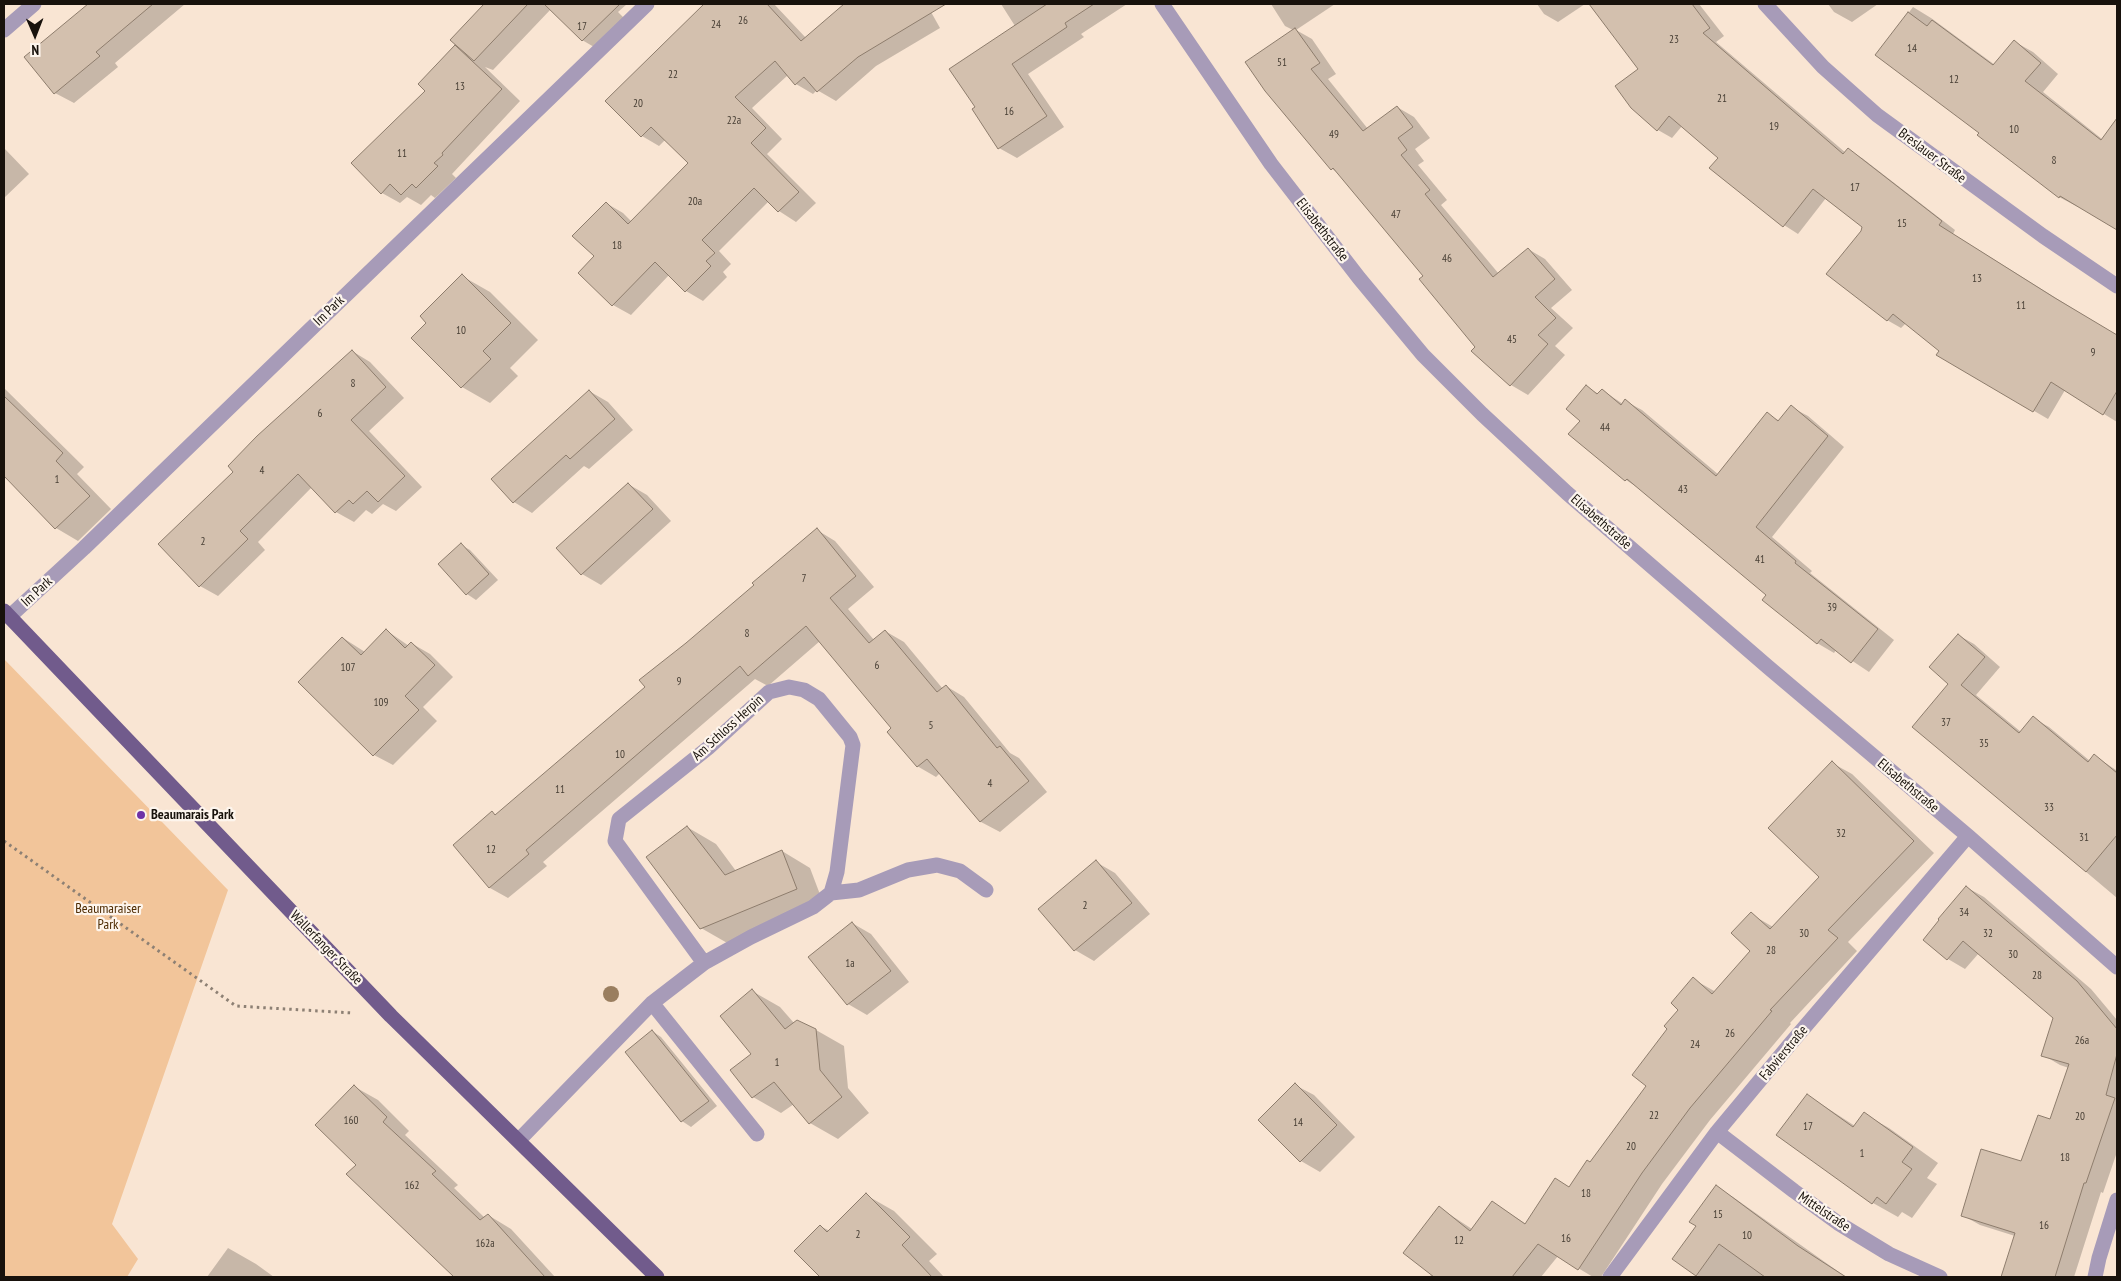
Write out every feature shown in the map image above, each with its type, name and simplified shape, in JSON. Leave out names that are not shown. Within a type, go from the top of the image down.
[{"type":"main road","name":"Wallerfanger Straße","points":[[7,614],[391,1016],[657,1277]]},
{"type":"street","points":[[4,30],[34,4]]},
{"type":"street","name":"Im Park","points":[[7,614],[84,548],[647,4]]},
{"type":"street","name":"Elisabethstraße","points":[[1162,4],[1271,164],[1359,278],[1423,355],[1482,414],[1567,493],[1768,667],[1968,836],[2117,967]]},
{"type":"street","name":"Breslauer Straße","points":[[1765,4],[1823,67],[1877,115],[2036,231],[2117,286]]},
{"type":"street","name":"Am Schloss Herpin","points":[[704,963],[615,841],[618,819],[708,748],[769,692],[789,687],[804,690],[812,695],[819,700],[850,737],[853,745],[837,872],[831,893]]},
{"type":"street","name":"Fabvierstraße","points":[[1610,1277],[1718,1132],[1791,1043],[1968,836]]},
{"type":"street","points":[[519,1140],[652,1003],[704,963],[751,937],[814,907],[831,893],[859,890],[908,870],[937,865],[960,871],[986,890]]},
{"type":"street","points":[[652,1003],[757,1134]]},
{"type":"street","name":"Mittelstraße","points":[[1718,1132],[1794,1192],[1838,1223],[1889,1254],[1940,1277]]},
{"type":"street","points":[[2096,1277],[2099,1258],[2117,1200]]},
{"type":"path","points":[[4,841],[236,1006],[391,1016]]},
{"type":"green space","name":"Beaumaraiser Park","points":[[4,659],[228,890],[112,1224],[138,1259],[127,1277],[4,1277]]},
{"type":"building","points":[[88,4],[153,4],[96,52],[100,56],[54,94],[24,57]]},
{"type":"building","points":[[484,4],[528,4],[474,61],[450,40]]},
{"type":"building","points":[[544,4],[620,4],[582,41]]},
{"type":"building","points":[[704,4],[767,4],[801,41],[844,4],[946,4],[858,57],[817,92],[804,77],[795,85],[775,61],[735,97],[766,128],[751,143],[799,192],[778,212],[754,188],[702,240],[715,253],[706,261],[711,266],[685,292],[655,262],[612,306],[578,273],[594,256],[572,236],[606,202],[628,224],[688,163],[651,127],[641,137],[605,101]]},
{"type":"building","points":[[1047,4],[1094,4],[1065,23],[1067,27],[1012,64],[1047,116],[998,149],[972,109],[975,107],[949,69]]},
{"type":"building","points":[[1589,4],[1692,4],[1710,28],[1703,33],[1843,154],[1848,148],[1942,221],[1939,225],[2117,335],[2117,391],[2103,415],[2051,382],[2033,412],[1936,355],[1939,351],[1893,314],[1887,321],[1826,274],[1861,231],[1862,227],[1813,189],[1783,227],[1709,168],[1718,158],[1669,116],[1657,131],[1631,108],[1615,86],[1638,69]]},
{"type":"building","points":[[1908,12],[1927,26],[1932,20],[1993,65],[2014,40],[2041,63],[2025,81],[2101,140],[2117,118],[2117,230],[2060,196],[2059,198],[1977,135],[1979,133],[1875,55]]},
{"type":"building","points":[[1295,28],[1320,63],[1311,69],[1363,131],[1397,106],[1413,127],[1398,138],[1407,150],[1401,155],[1430,190],[1425,194],[1493,277],[1528,248],[1555,279],[1535,297],[1556,318],[1538,335],[1548,344],[1510,386],[1471,351],[1475,347],[1419,279],[1423,276],[1333,168],[1331,170],[1265,91],[1245,62]]},
{"type":"building","points":[[455,45],[502,89],[442,153],[443,155],[434,163],[438,166],[416,188],[412,184],[401,195],[390,184],[381,194],[351,163],[425,91],[418,84]]},
{"type":"building","points":[[462,274],[511,323],[483,351],[491,359],[461,388],[411,338],[426,323],[420,316]]},
{"type":"building","points":[[352,350],[386,387],[351,420],[405,476],[378,502],[367,491],[353,504],[349,500],[335,513],[298,474],[240,531],[248,539],[199,587],[158,544],[233,472],[228,466],[257,436]]},
{"type":"building","points":[[1586,385],[1597,394],[1602,389],[1621,405],[1625,399],[1716,476],[1767,412],[1778,421],[1791,405],[1828,436],[1756,527],[1796,561],[1795,563],[1878,629],[1851,663],[1821,639],[1817,644],[1762,600],[1766,595],[1627,479],[1625,481],[1568,434],[1580,421],[1566,409]]},
{"type":"building","points":[[589,390],[615,419],[570,459],[566,455],[513,503],[491,479]]},
{"type":"building","points":[[4,396],[63,453],[56,461],[90,496],[55,529],[4,476]]},
{"type":"building","points":[[628,483],[653,509],[581,575],[556,548]]},
{"type":"building","points":[[817,528],[856,576],[830,598],[869,643],[885,630],[937,692],[946,685],[997,748],[1000,746],[1029,781],[980,822],[927,759],[917,767],[887,732],[891,728],[806,626],[748,676],[740,666],[526,850],[529,854],[489,888],[453,845],[492,811],[495,815],[645,687],[639,680],[754,585],[752,583]]},
{"type":"building","points":[[461,543],[489,574],[466,595],[438,564]]},
{"type":"building","points":[[386,629],[405,648],[411,642],[435,665],[405,696],[419,710],[373,756],[298,682],[342,637],[361,655]]},
{"type":"building","points":[[1958,634],[1985,657],[1961,685],[2019,733],[2033,716],[2088,762],[2094,754],[2117,773],[2117,835],[2086,872],[1912,727],[1948,684],[1929,667]]},
{"type":"building","points":[[1832,761],[1914,841],[1828,930],[1838,938],[1770,1010],[1772,1011],[1690,1108],[1642,1173],[1578,1270],[1538,1244],[1512,1277],[1434,1277],[1403,1253],[1439,1206],[1470,1231],[1492,1201],[1525,1224],[1555,1178],[1569,1187],[1587,1160],[1590,1162],[1646,1086],[1632,1075],[1667,1029],[1664,1026],[1678,1010],[1671,1003],[1693,977],[1712,994],[1750,951],[1731,933],[1751,912],[1770,929],[1819,877],[1768,828]]},
{"type":"building","points":[[687,826],[725,875],[782,850],[797,889],[700,929],[646,857]]},
{"type":"building","points":[[1096,860],[1132,903],[1074,951],[1038,909]]},
{"type":"building","points":[[1966,886],[2077,981],[2117,1029],[2117,1054],[2106,1095],[2115,1098],[2086,1183],[2084,1183],[2055,1277],[2001,1277],[2015,1233],[1961,1216],[1981,1149],[2021,1161],[2038,1115],[2050,1119],[2069,1064],[2041,1056],[2053,1018],[1963,941],[1947,960],[1923,940]]},
{"type":"building","points":[[852,922],[891,971],[847,1005],[808,957]]},
{"type":"building","points":[[752,989],[785,1029],[797,1020],[816,1029],[820,1070],[842,1097],[809,1124],[774,1082],[752,1098],[730,1070],[751,1054],[720,1016]]},
{"type":"building","points":[[652,1030],[709,1101],[681,1122],[625,1052]]},
{"type":"building","points":[[1295,1083],[1337,1125],[1300,1162],[1258,1120]]},
{"type":"building","points":[[354,1085],[387,1117],[383,1122],[436,1171],[432,1174],[480,1220],[488,1214],[545,1277],[454,1277],[346,1174],[356,1165],[315,1125]]},
{"type":"building","points":[[1807,1094],[1853,1127],[1864,1112],[1913,1147],[1902,1162],[1912,1169],[1886,1204],[1877,1197],[1872,1204],[1776,1135]]},
{"type":"building","points":[[1716,1185],[1798,1246],[1846,1277],[1765,1277],[1719,1244],[1696,1276],[1672,1259],[1696,1226],[1689,1222]]},
{"type":"building","points":[[866,1193],[910,1237],[902,1245],[932,1277],[820,1277],[794,1251],[820,1225],[827,1232]]},
{"type":"place","name":"Beaumarais Park","points":[[141,815]]}]
